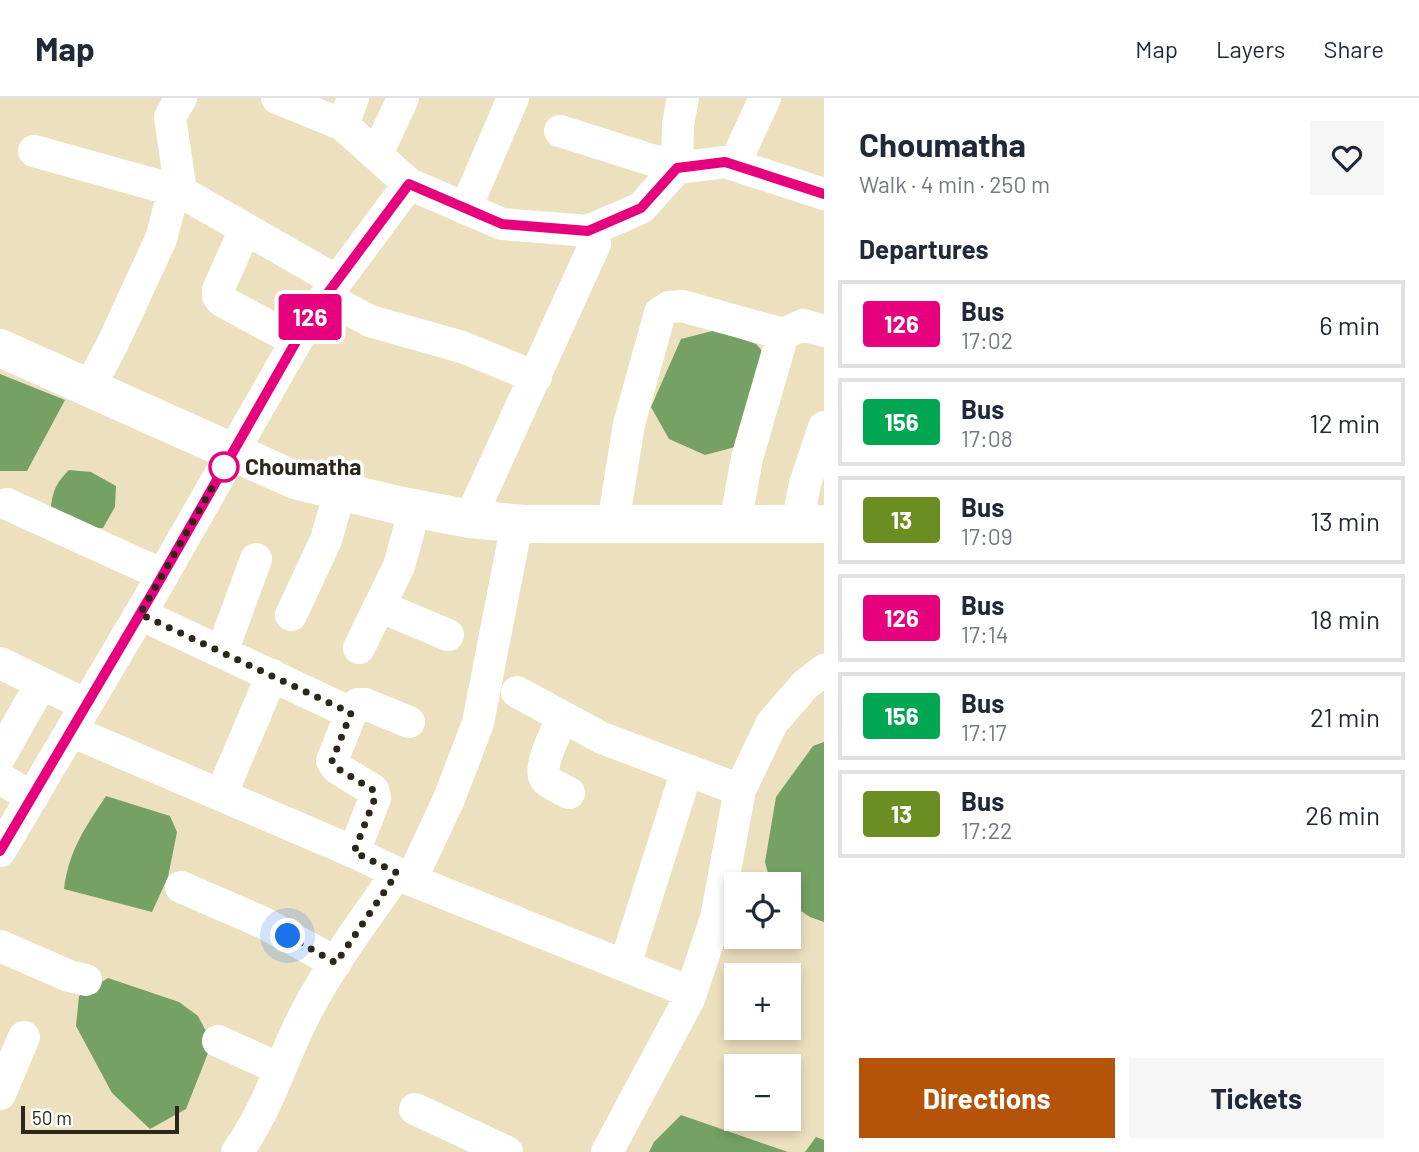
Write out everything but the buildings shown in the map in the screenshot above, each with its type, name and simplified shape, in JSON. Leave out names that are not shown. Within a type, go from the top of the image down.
[{"type":"main road","points":[[0,348],[295,480],[415,509],[470,519],[517,523],[810,524]]},
{"type":"street","points":[[89,388],[161,239],[177,191],[170,117],[181,98]]},
{"type":"street","points":[[277,98],[348,111],[377,154],[409,184],[502,224],[588,231],[641,208],[677,168],[678,124],[682,98]]},
{"type":"street","points":[[377,154],[403,98]]},
{"type":"street","points":[[466,208],[513,98]]},
{"type":"street","points":[[734,165],[765,98]]},
{"type":"street","points":[[560,131],[677,168],[725,162],[824,194]]},
{"type":"street","points":[[34,151],[177,191],[245,229],[331,289],[370,321],[462,346],[536,377]]},
{"type":"street","points":[[0,851],[163,575],[296,341],[409,184]]},
{"type":"street","points":[[245,229],[218,290],[218,296],[222,301],[296,341]]},
{"type":"street","points":[[470,519],[595,244],[588,231]]},
{"type":"street","points":[[613,524],[629,424],[660,313],[669,307],[682,306],[783,334],[803,325],[824,331]]},
{"type":"street","points":[[735,524],[747,458],[783,334]]},
{"type":"street","points":[[810,524],[805,484],[824,427]]},
{"type":"street","points":[[291,615],[326,540],[340,491]]},
{"type":"street","points":[[7,504],[163,575]]},
{"type":"street","points":[[359,648],[399,566],[415,509]]},
{"type":"street","points":[[237,1152],[251,1133],[302,1020],[336,963],[404,877],[449,799],[478,723],[517,523]]},
{"type":"street","points":[[222,652],[256,559]]},
{"type":"street","points":[[379,606],[448,635]]},
{"type":"street","points":[[140,614],[351,713]]},
{"type":"street","points":[[0,663],[41,684],[79,718],[221,795],[354,852],[404,877],[690,992]]},
{"type":"street","points":[[607,1152],[689,999],[716,918],[740,790],[772,723],[805,685],[824,670]]},
{"type":"street","points":[[221,795],[272,676]]},
{"type":"street","points":[[0,756],[41,684]]},
{"type":"street","points":[[517,692],[602,738],[740,790]]},
{"type":"street","points":[[354,852],[375,798],[373,790],[337,768],[332,761],[351,713],[358,704],[365,704],[409,722]]},
{"type":"street","points":[[563,717],[542,772],[545,779],[569,793]]},
{"type":"street","points":[[625,965],[687,770]]},
{"type":"street","points":[[0,778],[32,798]]},
{"type":"street","points":[[181,887],[264,923],[336,963]]},
{"type":"street","points":[[0,946],[69,976],[86,980]]},
{"type":"street","points":[[0,1094],[24,1037]]},
{"type":"street","points":[[218,1041],[280,1069]]},
{"type":"street","points":[[415,1109],[508,1152]]},
{"type":"shaded area","points":[[716,330],[756,344],[765,354],[739,446],[705,455],[669,439],[651,407],[681,339]]},
{"type":"shaded area","points":[[0,374],[65,400],[27,471],[0,471]]},
{"type":"shaded area","points":[[69,470],[91,472],[116,486],[115,507],[103,528],[74,529],[50,513],[55,489]]},
{"type":"shaded area","points":[[824,742],[824,922],[801,911],[801,872],[768,872],[765,862],[776,797],[813,746]]},
{"type":"shaded area","points":[[106,796],[170,816],[177,832],[168,877],[152,912],[64,889],[74,851]]},
{"type":"shaded area","points":[[108,978],[179,1002],[198,1016],[212,1043],[186,1109],[150,1129],[112,1093],[76,1026],[79,996]]},
{"type":"shaded area","points":[[681,1115],[788,1152],[649,1152],[654,1142]]},
{"type":"shaded area","points":[[816,1137],[824,1140],[824,1152],[805,1152]]},
{"type":"bus line","name":"126","points":[[0,851],[153,592],[310,317],[409,184],[502,224],[588,231],[641,208],[677,168],[725,162],[824,194]]},
{"type":"place","name":"Choumatha","points":[[224,467]]},
{"type":"route","points":[[224,467],[140,614],[351,713],[332,761],[337,768],[373,790],[375,798],[354,852],[397,873],[336,963],[288,936]]}]
